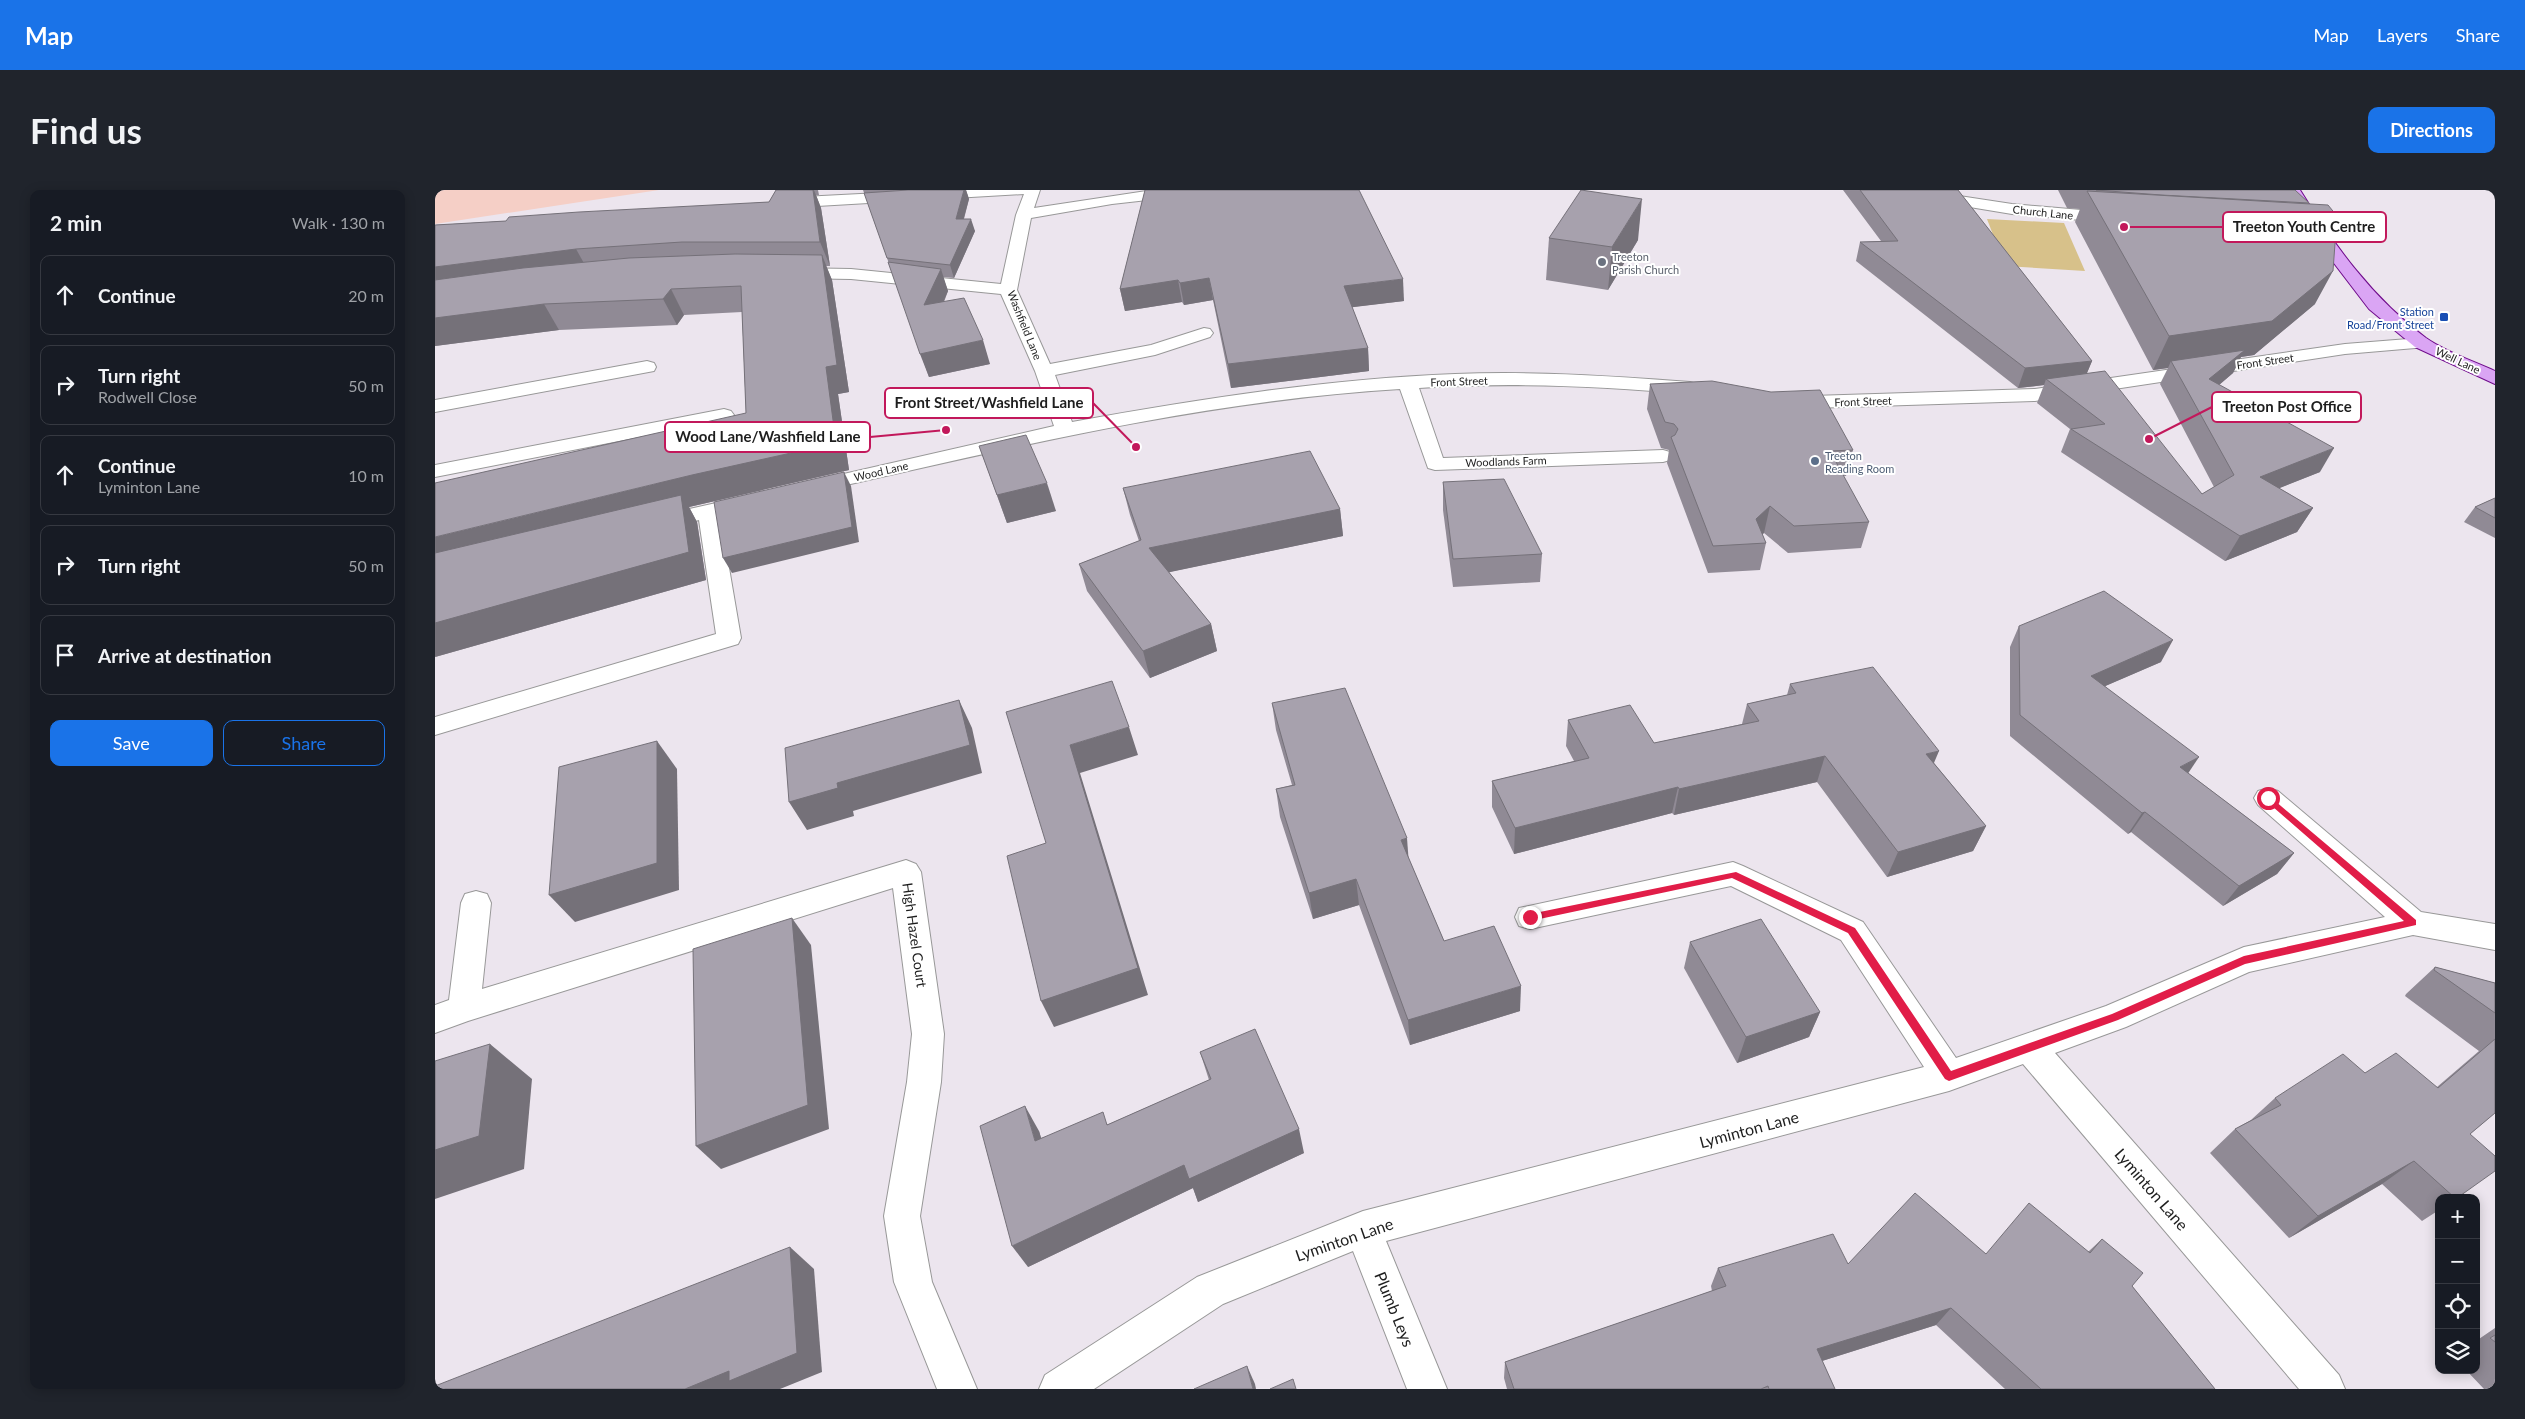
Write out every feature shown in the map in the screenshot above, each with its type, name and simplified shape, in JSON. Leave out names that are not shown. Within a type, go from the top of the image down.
[{"type":"main road","name":"Well Lane","points":[[2293,190],[2317,230],[2375,305],[2421,343],[2495,378]]},
{"type":"street","points":[[772,204],[1021,190]]},
{"type":"street","name":"Washfield Lane","points":[[1033,190],[1024,215],[1008,290],[1044,371],[1065,429]]},
{"type":"street","points":[[1024,215],[1074,204],[1141,195],[1201,190]]},
{"type":"street","name":"Church Lane","points":[[1891,190],[2012,209],[2130,219]]},
{"type":"street","points":[[2297,228],[2317,230]]},
{"type":"street","points":[[774,273],[851,274],[1008,290]]},
{"type":"street","points":[[1044,371],[1155,350],[1204,334]]},
{"type":"street","name":"Front Street","points":[[1773,398],[1812,402],[2035,394],[2345,349],[2421,343]]},
{"type":"street","points":[[435,406],[647,367]]},
{"type":"street","name":"Front Street","points":[[1065,429],[1186,407],[1284,393],[1408,383],[1531,378],[1627,381],[1705,390]]},
{"type":"street","name":"Woodlands Farm","points":[[1408,383],[1435,464],[1663,456]]},
{"type":"street","points":[[435,471],[724,415]]},
{"type":"street","name":"Wood Lane","points":[[642,527],[1065,429]]},
{"type":"street","points":[[435,726],[729,638],[708,511]]},
{"type":"street","points":[[2268,798],[2413,923]]},
{"type":"street","name":"High Hazel Court","points":[[449,1013],[906,872],[929,1034],[924,1082],[903,1216],[913,1282],[957,1389]]},
{"type":"street","points":[[1530,917],[1733,874],[1852,931],[1949,1076]]},
{"type":"street","name":"High Hazel Court","points":[[449,1013],[476,903]]},
{"type":"street","points":[[2029,1047],[2115,1017],[2244,960],[2413,923],[2495,937]]},
{"type":"street","name":"Lyminton Lane","points":[[1059,1389],[1210,1290],[1363,1229],[1949,1076],[2029,1047],[2325,1389]]},
{"type":"street","name":"Plumb Leys","points":[[1363,1229],[1427,1389]]},
{"type":"shaded area","points":[[435,190],[659,190],[435,224]]},
{"type":"shaded area","points":[[1987,219],[2064,223],[2085,271],[2005,266]]},
{"type":"building","points":[[776,190],[813,190],[820,242],[682,242],[576,249],[435,267],[435,225],[506,221],[509,217],[579,212],[769,202]]},
{"type":"building","points":[[908,190],[964,190],[956,219],[971,219],[950,265],[887,258],[864,193]]},
{"type":"building","points":[[1145,190],[1359,190],[1403,279],[1344,286],[1368,348],[1228,364],[1209,278],[1180,283],[1178,280],[1120,289]]},
{"type":"building","points":[[1581,190],[1642,199],[1612,247],[1549,238]]},
{"type":"building","points":[[1860,190],[1958,190],[2092,361],[2025,368],[1860,242],[1898,241]]},
{"type":"building","points":[[2096,190],[2295,190],[2309,203],[2161,195]]},
{"type":"building","points":[[2087,191],[2328,205],[2337,216],[2333,271],[2272,321],[2169,336]]},
{"type":"building","points":[[735,254],[822,255],[837,365],[826,367],[836,443],[692,475],[435,537],[435,483],[746,413],[741,286],[671,289],[663,299],[544,304],[435,318],[435,280],[523,268],[629,258]]},
{"type":"building","points":[[888,262],[941,269],[924,305],[964,298],[983,340],[920,354]]},
{"type":"building","points":[[2245,350],[2209,379],[2334,448],[2260,477],[2313,508],[2240,536],[2071,429],[2105,424],[2046,379],[2105,371],[2202,494],[2234,475],[2171,361]]},
{"type":"building","points":[[1712,381],[1771,392],[1820,390],[1853,450],[1830,451],[1869,522],[1794,526],[1770,506],[1756,519],[1766,543],[1713,546],[1671,437],[1675,435],[1678,429],[1674,424],[1665,422],[1650,384]]},
{"type":"building","points":[[1026,435],[1047,483],[997,495],[979,446]]},
{"type":"building","points":[[1310,451],[1340,509],[1149,548],[1211,624],[1143,651],[1079,564],[1141,540],[1123,488]]},
{"type":"building","points":[[844,472],[852,527],[723,558],[714,502]]},
{"type":"building","points":[[1504,479],[1542,554],[1453,559],[1443,482]]},
{"type":"building","points":[[681,495],[689,552],[435,623],[435,553]]},
{"type":"building","points":[[2495,498],[2495,518],[2475,507]]},
{"type":"building","points":[[2104,591],[2173,640],[2091,676],[2199,757],[2180,767],[2294,853],[2239,886],[2145,812],[2142,813],[2020,715],[2019,626]]},
{"type":"building","points":[[1873,667],[1939,751],[1926,754],[1986,826],[1898,852],[1825,756],[1679,789],[1678,787],[1515,828],[1492,781],[1589,758],[1568,720],[1630,705],[1654,743],[1759,721],[1747,704],[1796,693],[1790,684]]},
{"type":"building","points":[[1112,681],[1129,727],[1070,745],[1138,968],[1041,1001],[1007,856],[1046,843],[1006,712]]},
{"type":"building","points":[[1345,688],[1407,838],[1401,840],[1444,941],[1494,926],[1521,986],[1408,1020],[1356,879],[1309,893],[1276,789],[1295,785],[1272,703]]},
{"type":"building","points":[[959,700],[970,745],[837,783],[838,788],[789,802],[785,748]]},
{"type":"building","points":[[657,741],[657,863],[549,895],[559,767]]},
{"type":"building","points":[[792,918],[808,1105],[696,1146],[693,949]]},
{"type":"building","points":[[1761,919],[1820,1012],[1746,1037],[1690,942]]},
{"type":"building","points":[[2435,967],[2495,983],[2495,1013],[2434,970]]},
{"type":"building","points":[[1255,1029],[1299,1129],[1189,1179],[1184,1165],[1012,1246],[980,1126],[1025,1106],[1035,1141],[1103,1112],[1107,1125],[1211,1079],[1200,1052]]},
{"type":"building","points":[[2495,1039],[2495,1113],[2470,1134],[2495,1156],[2495,1171],[2463,1194],[2451,1194],[2414,1161],[2318,1216],[2235,1129],[2281,1105],[2275,1098],[2343,1054],[2365,1073],[2396,1053],[2438,1088]]},
{"type":"building","points":[[490,1044],[479,1136],[435,1150],[435,1061]]},
{"type":"building","points":[[1915,1193],[1986,1254],[2029,1203],[2090,1253],[2102,1239],[2143,1273],[2132,1286],[2215,1389],[2041,1389],[1951,1308],[1817,1349],[1835,1389],[1769,1389],[1768,1386],[1761,1389],[1514,1389],[1505,1362],[1726,1286],[1718,1268],[1833,1234],[1848,1264]]},
{"type":"building","points":[[790,1247],[797,1353],[729,1381],[729,1371],[685,1389],[435,1389],[435,1386]]},
{"type":"building","points":[[2495,1335],[2495,1342],[2490,1338]]},
{"type":"building","points":[[1247,1366],[1253,1389],[1194,1389]]},
{"type":"building","points":[[1293,1379],[1296,1389],[1270,1389]]},
{"type":"place","name":"Treeton Youth Centre","points":[[2124,227]]},
{"type":"place","name":"Treeton Parish Church","points":[[1602,262]]},
{"type":"place","name":"Station Road/Front Street","points":[[2444,317]]},
{"type":"place","name":"Wood Lane/Washfield Lane","points":[[946,430]]},
{"type":"place","name":"Treeton Post Office","points":[[2149,439]]},
{"type":"place","name":"Front Street/Washfield Lane","points":[[1136,447]]},
{"type":"place","name":"Treeton Reading Room","points":[[1815,461]]},
{"type":"route","points":[[1530,917],[1733,874],[1852,931],[1949,1076],[2115,1017],[2244,960],[2413,923],[2268,798]]}]
